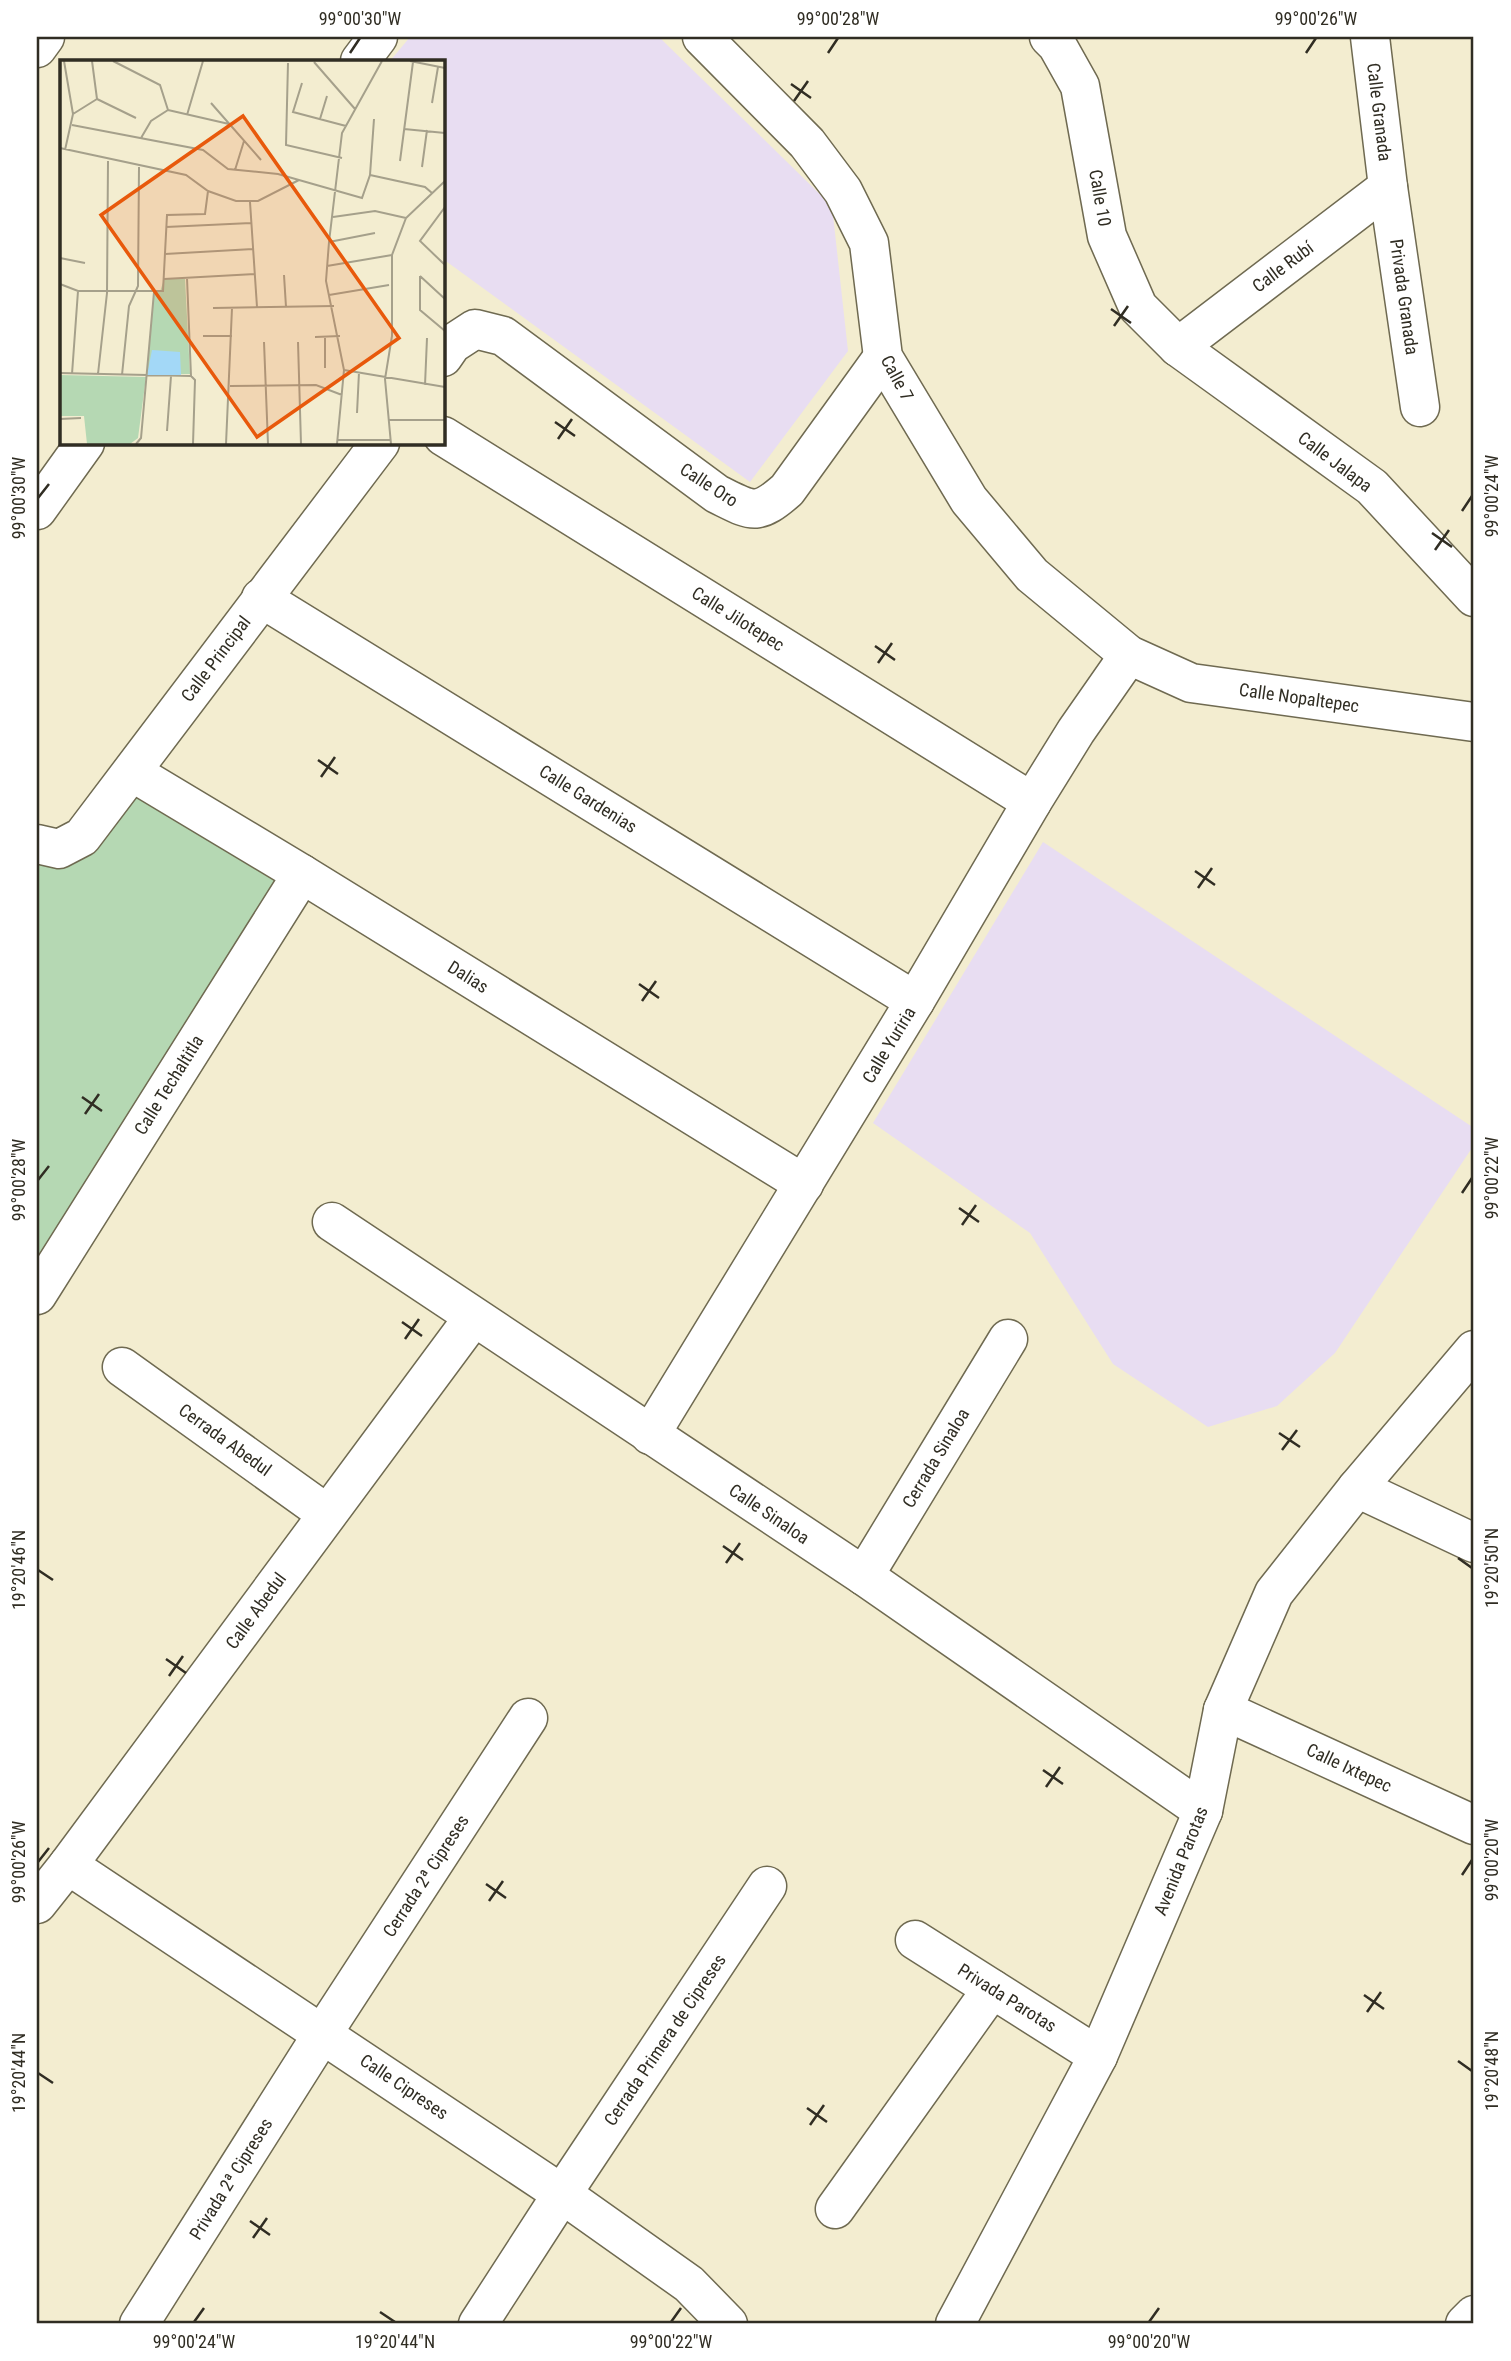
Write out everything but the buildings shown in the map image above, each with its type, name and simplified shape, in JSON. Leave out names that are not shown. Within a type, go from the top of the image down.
[{"type":"street","points":[[37,48],[45,37]]},
{"type":"street","points":[[361,60],[378,37]]},
{"type":"street","name":"Calle 7","points":[[702,37],[807,143],[843,191],[869,243],[883,357],[969,500],[1032,575],[1129,655]]},
{"type":"street","name":"Calle 10","points":[[1049,37],[1057,45],[1080,86],[1107,236],[1138,307],[1178,347]]},
{"type":"street","name":"Calle Granada","points":[[1370,37],[1388,187]]},
{"type":"street","name":"Calle Rubí","points":[[1178,347],[1388,187]]},
{"type":"street","name":"Privada Granada","points":[[1388,187],[1420,407]]},
{"type":"street","name":"Calle Oro","points":[[444,356],[452,344],[475,329],[503,336],[717,494],[749,510],[768,506],[788,490],[883,357]]},
{"type":"street","name":"Calle Jalapa","points":[[1178,347],[1372,487],[1474,597]]},
{"type":"street","name":"Calle Jilotepec","points":[[444,437],[1032,802]]},
{"type":"street","points":[[37,510],[84,444]]},
{"type":"street","name":"Calle Principal","points":[[37,844],[60,849],[82,837],[379,444]]},
{"type":"street","name":"Calle Gardenias","points":[[261,598],[915,1000]]},
{"type":"street","name":"Calle Nopaltepec","points":[[1129,655],[1191,683],[1474,722]]},
{"type":"street","name":"Calle Yuriria","points":[[650,1435],[804,1184],[1032,802],[1076,731],[1129,655]]},
{"type":"street","name":"Dalias","points":[[132,772],[804,1184]]},
{"type":"street","name":"Calle Techaltitla","points":[[37,1295],[302,874]]},
{"type":"street","name":"Calle Sinaloa","points":[[331,1222],[864,1577],[1203,1811]]},
{"type":"street","name":"Calle Abedul","points":[[37,1904],[473,1318]]},
{"type":"street","name":"Cerrada Sinaloa","points":[[864,1577],[1009,1339]]},
{"type":"street","name":"Avenida Parotas","points":[[960,2322],[1098,2056],[1203,1811],[1223,1710],[1274,1593],[1357,1488],[1474,1350]]},
{"type":"street","name":"Cerrada Abedul","points":[[122,1367],[327,1514]]},
{"type":"street","points":[[1357,1488],[1474,1543]]},
{"type":"street","name":"Calle Ixtepec","points":[[1223,1710],[1474,1825]]},
{"type":"street","name":"Cerrada 2ª Cipreses","points":[[323,2033],[528,1718]]},
{"type":"street","name":"Calle Cipreses","points":[[68,1865],[562,2194],[689,2284],[728,2324]]},
{"type":"street","name":"Cerrada Primera de Cipreses","points":[[478,2324],[768,1886]]},
{"type":"street","name":"Privada Parotas","points":[[915,1940],[1098,2056]]},
{"type":"street","points":[[835,2209],[992,1989]]},
{"type":"street","name":"Privada 2ª Cipreses","points":[[139,2324],[323,2033]]},
{"type":"street","points":[[1465,2324],[1474,2315]]},
{"type":"shaded area","points":[[410,37],[659,37],[832,206],[848,351],[750,482],[444,260],[444,60],[391,60]]},
{"type":"shaded area","points":[[1043,842],[1474,1128],[1474,1145],[1335,1353],[1277,1406],[1208,1427],[1113,1364],[1030,1233],[873,1123]]},
{"type":"green space","points":[[132,772],[283,878],[37,1264],[37,844],[59,849]]}]
